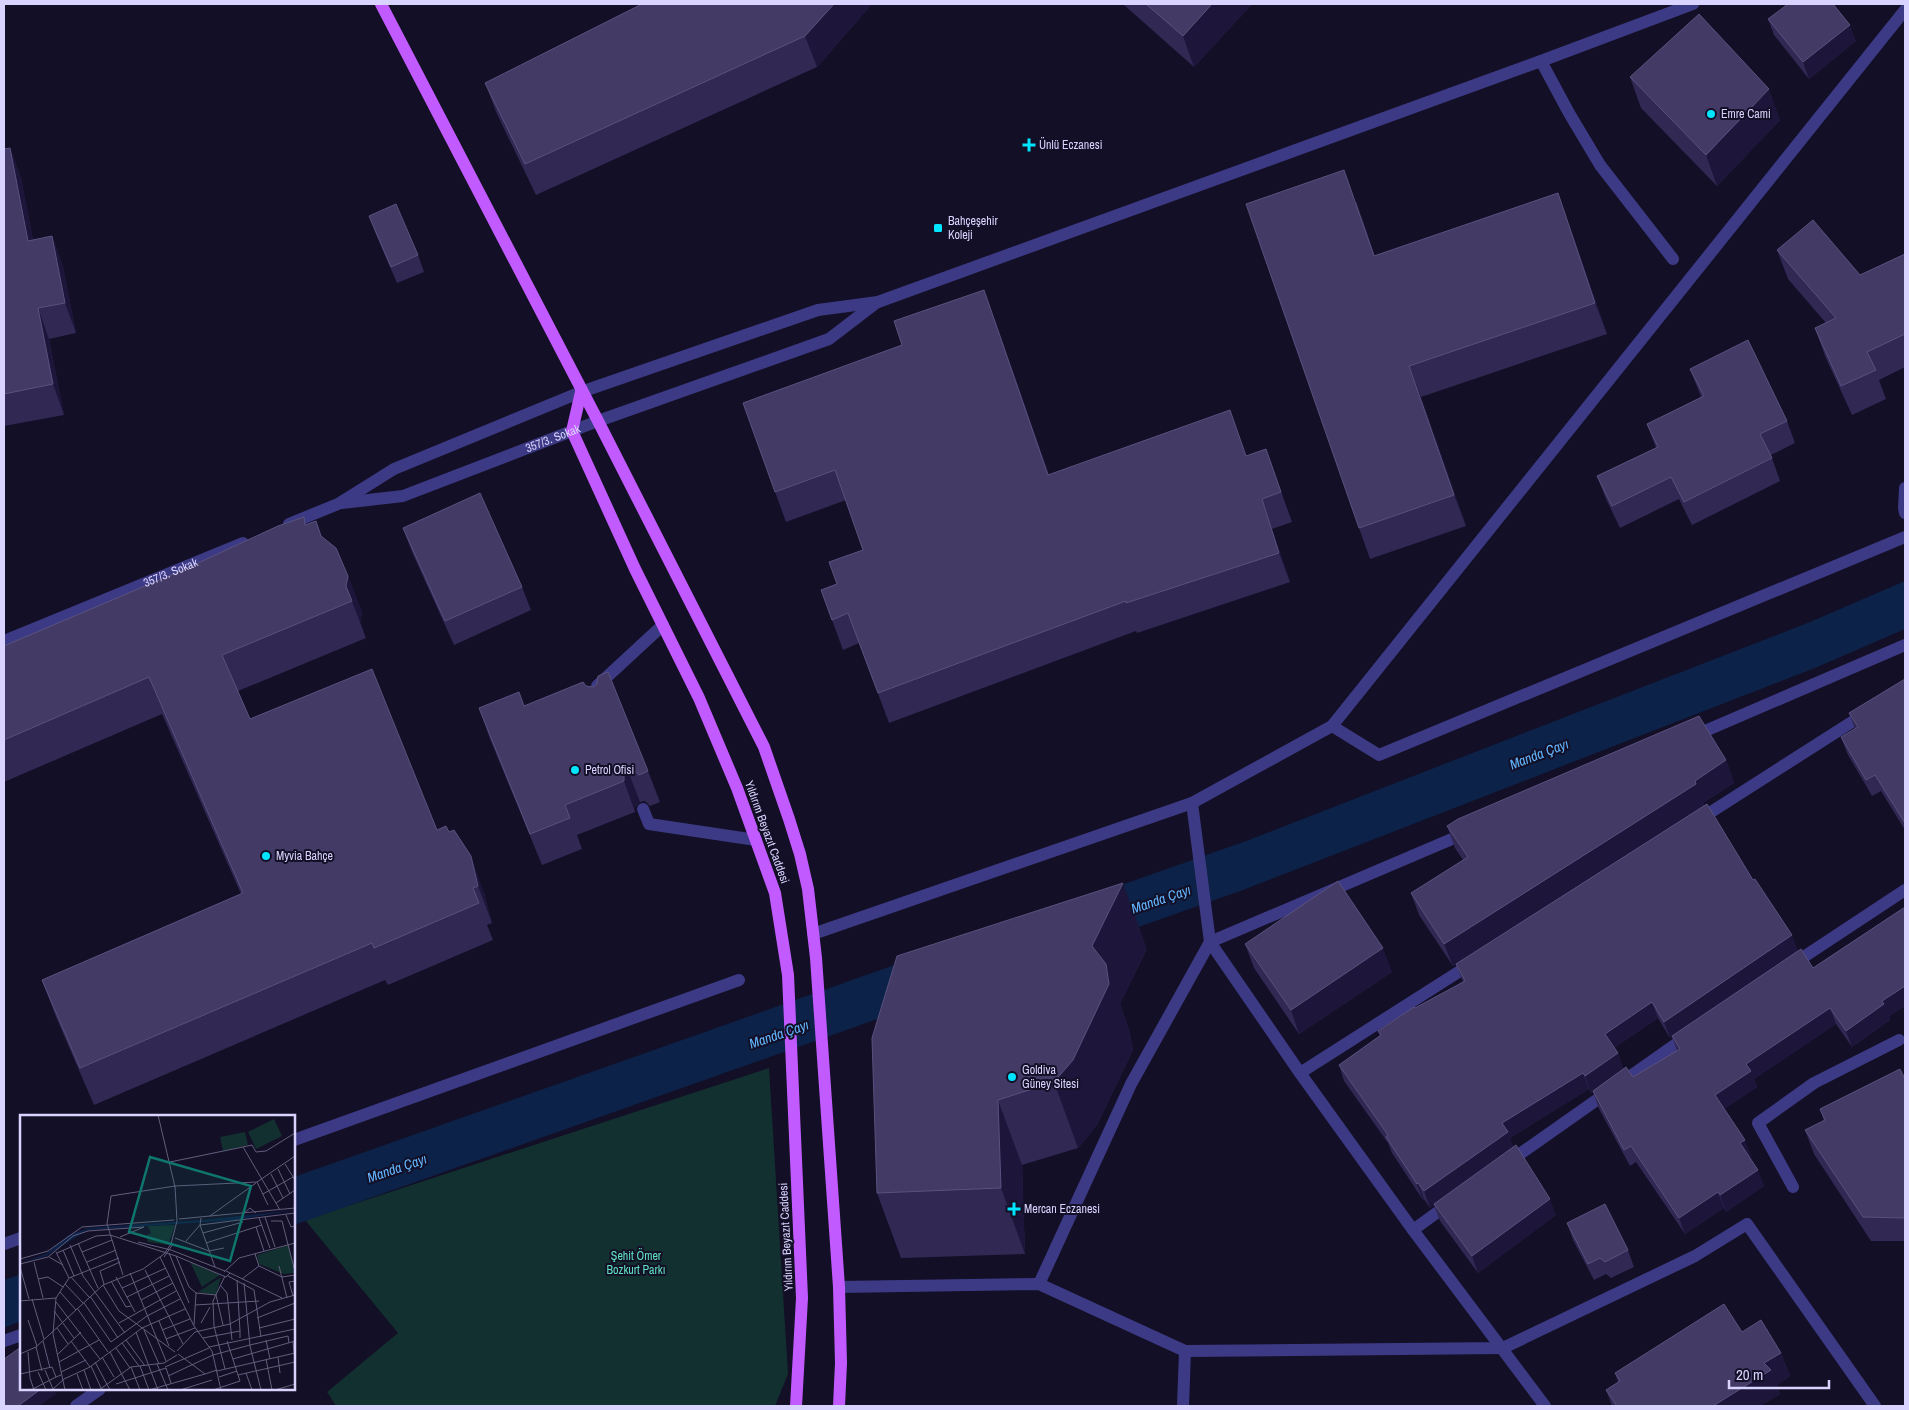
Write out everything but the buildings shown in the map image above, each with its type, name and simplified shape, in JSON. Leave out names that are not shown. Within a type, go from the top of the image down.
[{"type":"main road","points":[[381,4],[581,392],[598,421],[764,747],[800,854],[808,889],[816,958],[825,1070],[839,1286],[841,1363],[839,1406]]},
{"type":"main road","points":[[572,431],[581,392]]},
{"type":"main road","name":"Yıldırım Beyazıt Caddesi","points":[[572,431],[699,698],[737,788],[775,893],[788,975],[802,1298],[796,1406]]},
{"type":"street","points":[[878,302],[1693,4]]},
{"type":"street","points":[[813,934],[1192,803],[1332,726],[1905,10]]},
{"type":"street","points":[[1541,61],[1600,165],[1673,259]]},
{"type":"street","name":"357/3. Sokak","points":[[274,530],[338,504],[394,469],[581,392],[818,310],[878,302]]},
{"type":"street","name":"357/3. Sokak","points":[[338,504],[403,496],[598,421],[828,340],[878,302]]},
{"type":"street","points":[[1905,488],[1905,513]]},
{"type":"street","points":[[1332,726],[1378,755],[1905,536]]},
{"type":"street","name":"357/3. Sokak","points":[[4,641],[255,538]]},
{"type":"street","points":[[596,696],[594,689],[663,625]]},
{"type":"street","points":[[1677,743],[1905,645]]},
{"type":"street","points":[[1687,827],[1880,704]]},
{"type":"street","points":[[1192,803],[1210,942],[1300,1073],[1413,1230],[1545,1406]]},
{"type":"street","points":[[643,809],[649,824],[756,840]]},
{"type":"street","points":[[1040,1284],[1132,1084],[1210,942],[1476,829]]},
{"type":"street","points":[[1785,970],[1905,890]]},
{"type":"street","points":[[1300,1073],[1485,955]]},
{"type":"street","points":[[295,1140],[738,980]]},
{"type":"street","points":[[1493,1173],[1629,1075],[1703,1025]]},
{"type":"street","points":[[1793,1187],[1758,1123],[1814,1084],[1903,1042]]},
{"type":"street","points":[[1413,1230],[1461,1196]]},
{"type":"street","points":[[839,1286],[1040,1284],[1185,1352],[1503,1348],[1695,1256],[1747,1224],[1875,1406]]},
{"type":"street","points":[[4,1244],[20,1238]]},
{"type":"street","points":[[4,1341],[20,1335]]},
{"type":"street","points":[[1182,1406],[1185,1352]]},
{"type":"street","points":[[76,1406],[99,1390]]},
{"type":"green space","name":"Şehit Ömer Bozkurt Parkı","points":[[769,1068],[788,1374],[775,1406],[336,1406],[327,1392],[398,1333],[305,1220]]},
{"type":"water","name":"Manda Çayı","points":[[1905,581],[1905,629],[1815,668],[1243,890],[295,1225],[295,1177],[1246,841],[1810,622]]},
{"type":"water","points":[[20,1274],[20,1321],[4,1328],[4,1280]]},
{"type":"place","name":"Emre Cami","points":[[1711,114]]},
{"type":"place","name":"Ünlü Eczanesi","points":[[1029,145]]},
{"type":"place","name":"Bahçeşehir Koleji","points":[[938,228]]},
{"type":"place","name":"Petrol Ofisi","points":[[575,770]]},
{"type":"place","name":"Myvia Bahçe","points":[[266,856]]},
{"type":"place","name":"Goldiva Güney Sitesi","points":[[1012,1077]]},
{"type":"place","name":"Mercan Eczanesi","points":[[1014,1209]]}]
